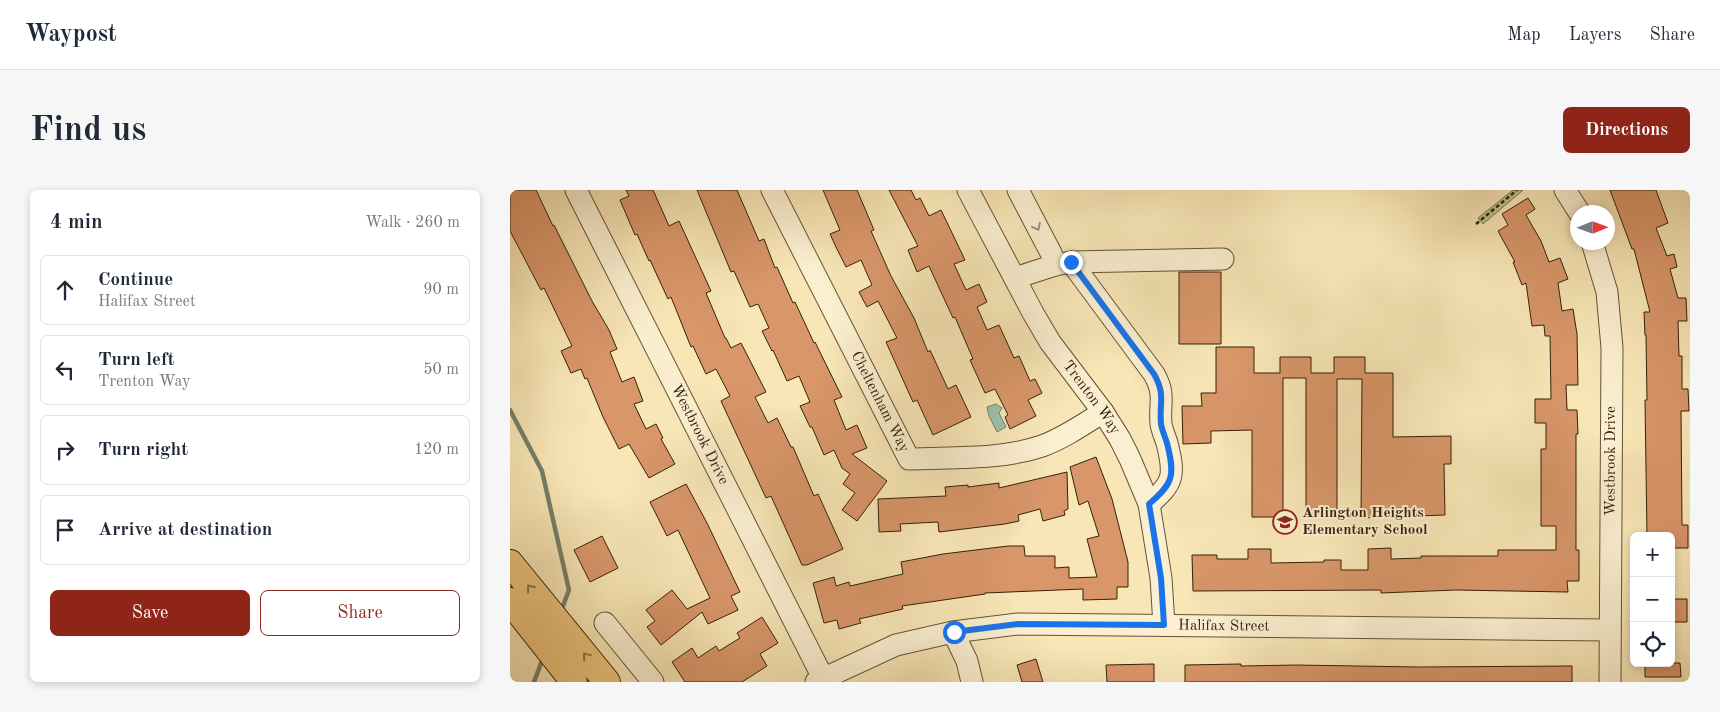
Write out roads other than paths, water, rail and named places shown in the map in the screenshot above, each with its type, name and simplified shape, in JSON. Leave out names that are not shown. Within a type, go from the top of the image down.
[{"type":"main road","points":[[510,563],[607,682]]},
{"type":"main road","points":[[510,600],[574,682]]},
{"type":"street","name":"Westbrook Drive","points":[[576,190],[820,680]]},
{"type":"street","name":"Cheltenham Way","points":[[772,190],[909,459],[991,456],[1043,446],[1062,437],[1103,412]]},
{"type":"street","name":"Trenton Way","points":[[968,190],[1033,314],[1050,342],[1103,412],[1130,459],[1149,504],[1161,578],[1164,625]]},
{"type":"street","points":[[1018,190],[1050,253],[1063,263],[1154,374],[1160,384],[1162,394],[1161,424],[1172,462],[1172,471],[1165,491],[1149,504]]},
{"type":"street","points":[[1565,190],[1575,205]]},
{"type":"street","name":"Westbrook Drive","points":[[1594,250],[1607,292],[1612,339],[1610,682]]},
{"type":"street","points":[[1015,278],[1063,263],[1223,259]]},
{"type":"street","points":[[604,623],[653,682]]},
{"type":"street","name":"Halifax Street","points":[[820,680],[896,645],[954,632],[1018,624],[1610,630]]},
{"type":"street","points":[[954,632],[967,661],[972,682]]},
{"type":"waterway","points":[[510,410],[542,471],[569,590],[561,611]]},
{"type":"waterway","points":[[534,682],[543,658]]},
{"type":"place","name":"Arlington Heights Elementary School","points":[[1285,522]]}]
